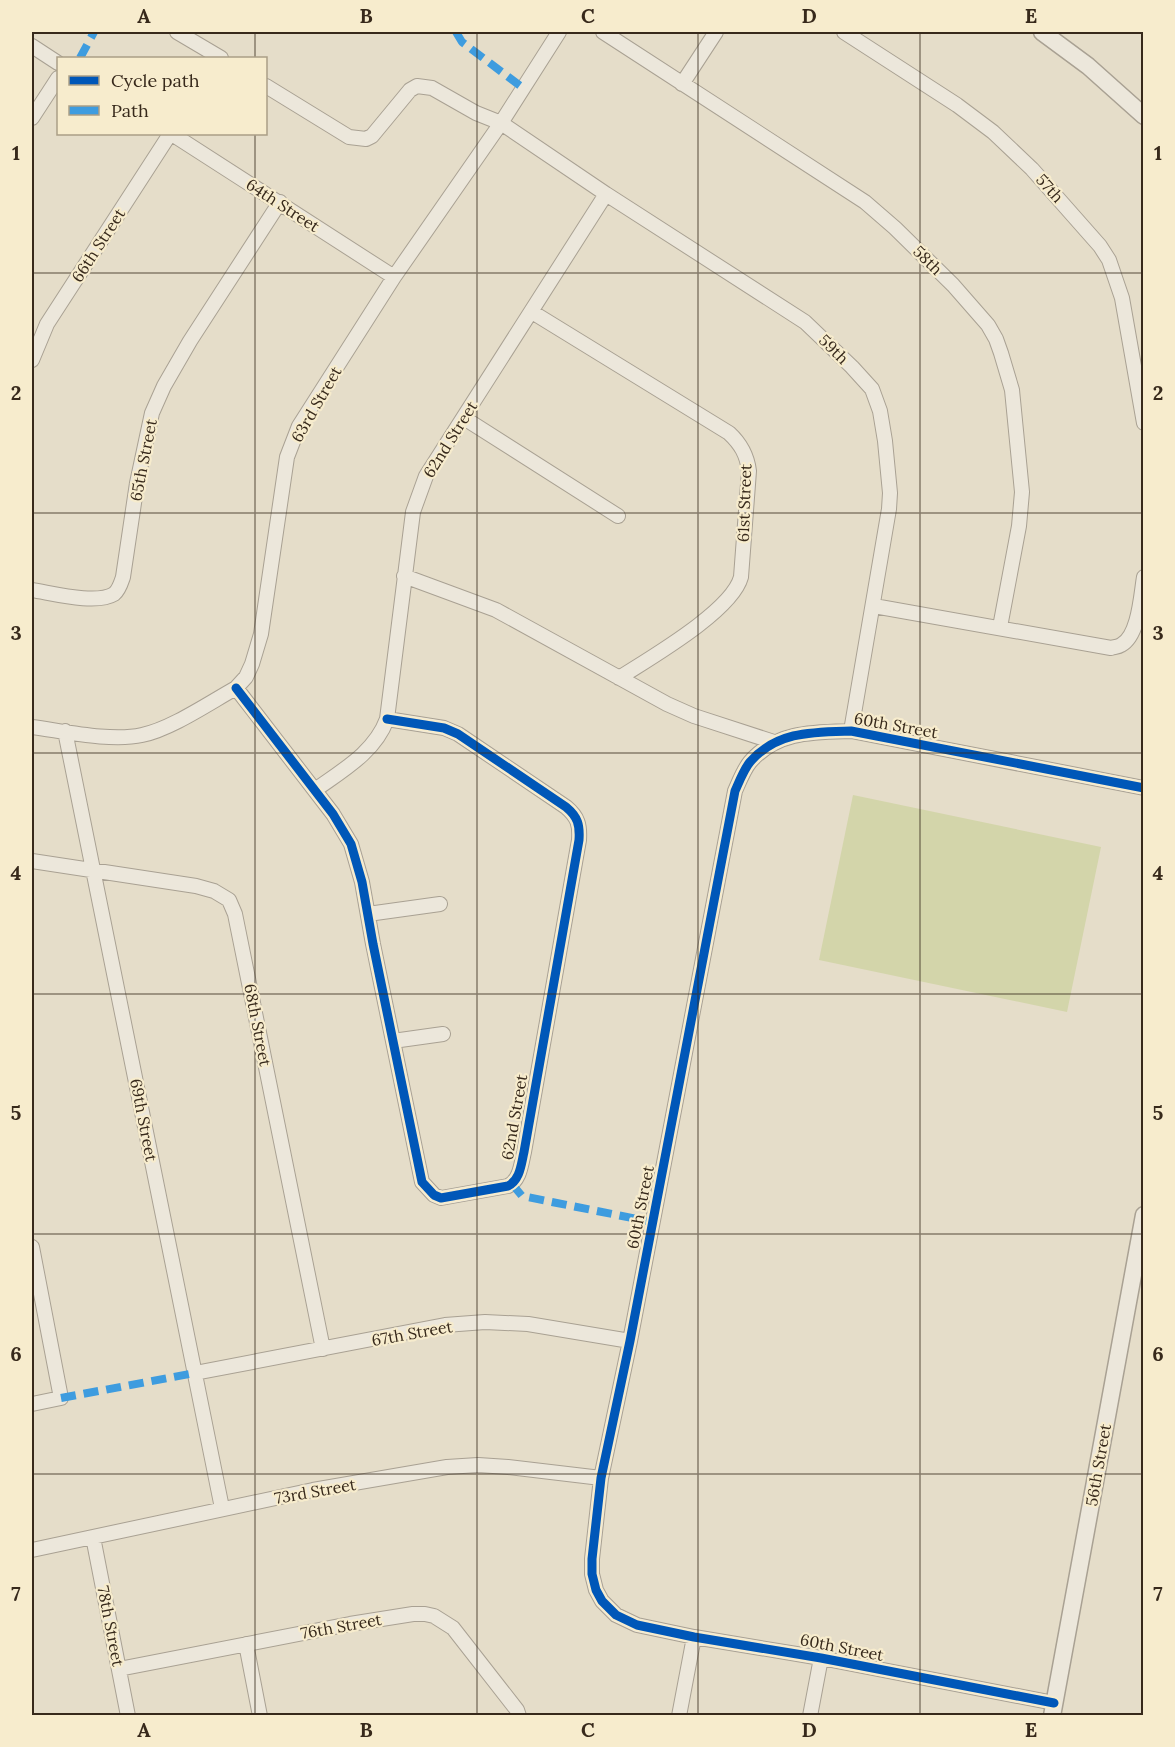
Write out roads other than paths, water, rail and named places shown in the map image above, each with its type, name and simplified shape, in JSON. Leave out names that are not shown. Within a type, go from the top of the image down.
[{"type":"street","points":[[177,32],[219,57]]},
{"type":"street","name":"63rd Street","points":[[32,726],[128,737],[142,735],[157,731],[236,688],[246,677],[261,634],[283,480],[299,426],[394,276],[501,123],[560,32]]},
{"type":"street","name":"58th","points":[[603,32],[837,183],[879,214],[932,263],[974,308],[996,339],[1012,390],[1022,492],[1019,526],[1000,627]]},
{"type":"street","points":[[682,84],[716,32]]},
{"type":"street","name":"57th","points":[[844,32],[957,105],[993,132],[1032,169],[1100,246],[1109,260],[1122,298],[1143,423]]},
{"type":"street","points":[[1042,32],[1088,66],[1143,116]]},
{"type":"street","points":[[32,46],[57,62]]},
{"type":"street","points":[[32,118],[57,80]]},
{"type":"street","name":"59th","points":[[267,87],[339,131],[358,139],[372,136],[410,90],[417,86],[432,88],[501,123],[606,194],[805,322],[872,389],[880,411],[890,493],[874,606],[851,731]]},
{"type":"street","name":"66th Street","points":[[32,360],[47,324],[170,135]]},
{"type":"street","name":"64th Street","points":[[173,135],[394,276]]},
{"type":"street","name":"62nd Street","points":[[315,790],[373,745],[387,719],[412,512],[426,476],[606,194]]},
{"type":"street","name":"65th Street","points":[[32,590],[83,598],[102,598],[112,595],[118,589],[123,577],[137,483],[152,413],[164,386],[190,341],[280,202]]},
{"type":"street","name":"61st Street","points":[[532,312],[729,433],[743,449],[748,460],[739,586],[722,606],[619,678]]},
{"type":"street","points":[[464,418],[618,516]]},
{"type":"street","points":[[404,576],[496,609],[667,704],[694,716],[774,742]]},
{"type":"street","points":[[874,606],[1111,648],[1121,645],[1133,630],[1143,577]]},
{"type":"street","name":"62nd Street","points":[[236,688],[341,824],[351,844],[362,882],[422,1182],[428,1191],[441,1198],[512,1184],[520,1170],[580,831],[575,814],[458,734],[444,728],[387,719]]},
{"type":"street","name":"69th Street","points":[[65,731],[222,1508]]},
{"type":"street","name":"60th Street","points":[[1053,1709],[821,1658],[637,1625],[616,1615],[602,1601],[592,1574],[592,1559],[601,1478],[630,1341],[735,791],[750,762],[774,742],[804,732],[851,731],[1143,788]]},
{"type":"street","name":"68th Street","points":[[32,861],[196,886],[214,891],[229,900],[235,914],[323,1349]]},
{"type":"street","points":[[368,914],[440,904]]},
{"type":"street","points":[[393,1041],[443,1034]]},
{"type":"street","name":"56th Street","points":[[1053,1709],[1143,1215]]},
{"type":"street","points":[[32,1247],[61,1398],[32,1404]]},
{"type":"street","name":"67th Street","points":[[195,1374],[445,1325],[485,1322],[528,1324],[630,1341]]},
{"type":"street","name":"73rd Street","points":[[32,1550],[222,1508],[447,1467],[478,1465],[508,1467],[601,1478]]},
{"type":"street","name":"78th Street","points":[[93,1537],[128,1716]]},
{"type":"street","name":"76th Street","points":[[119,1669],[360,1622],[425,1614],[434,1616],[453,1628],[517,1710],[519,1716]]},
{"type":"street","points":[[679,1716],[694,1637]]},
{"type":"street","points":[[246,1644],[260,1716]]},
{"type":"street","points":[[810,1716],[821,1658]]}]
